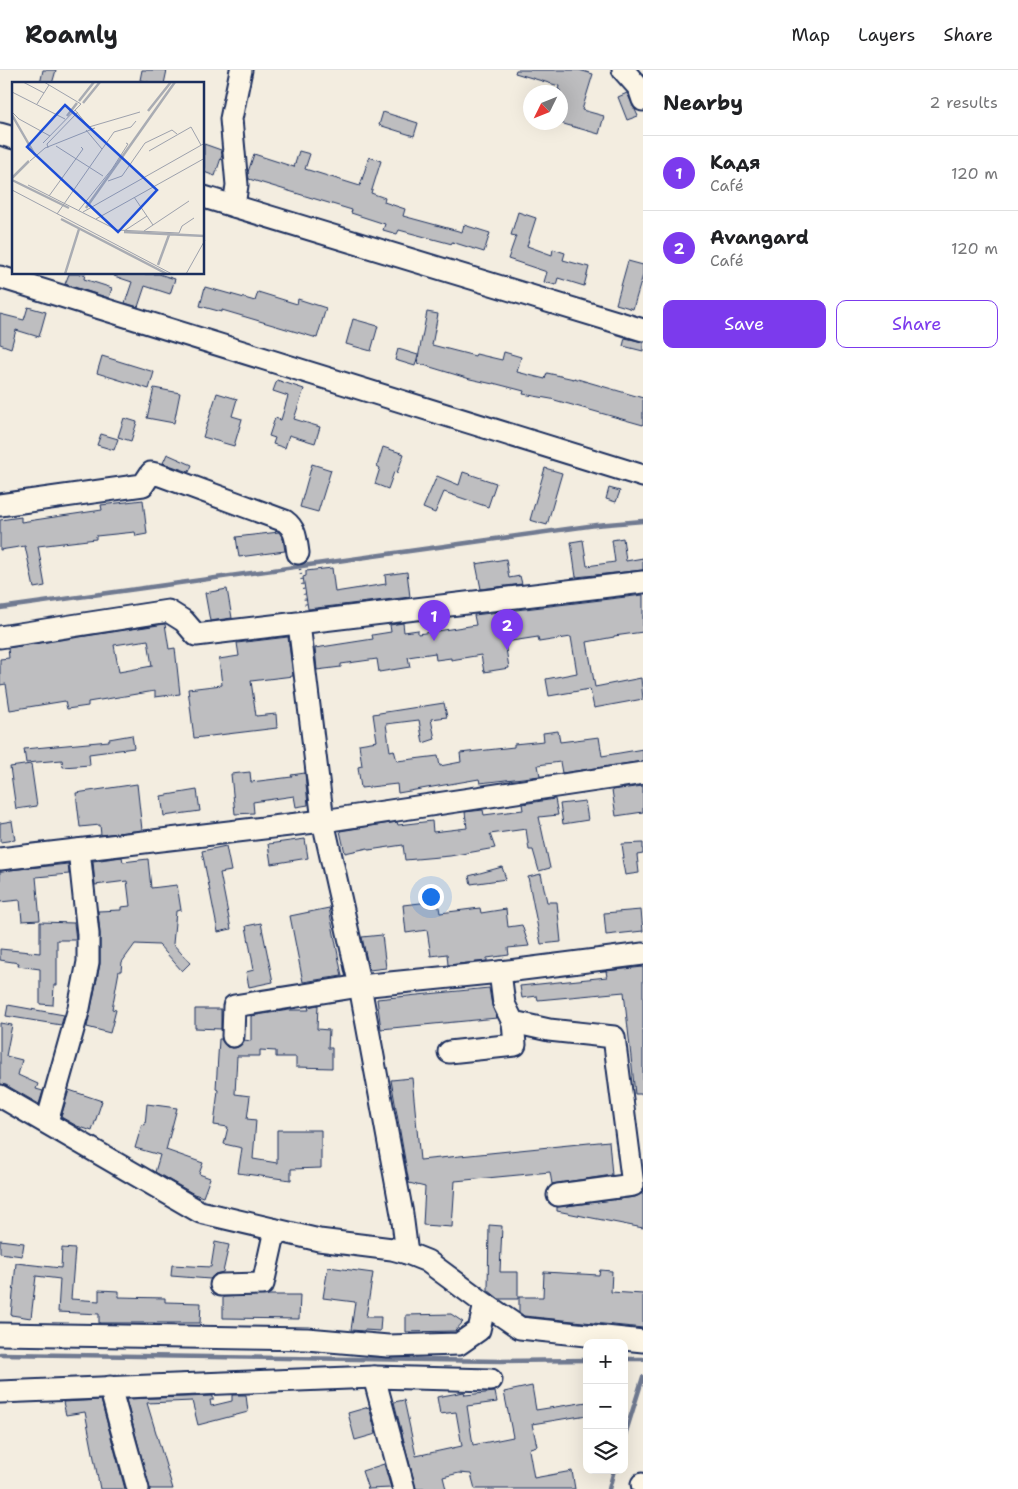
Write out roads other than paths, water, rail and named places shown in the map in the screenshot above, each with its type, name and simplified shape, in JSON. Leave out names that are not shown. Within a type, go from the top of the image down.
[{"type":"street","points":[[234,206],[236,185],[231,119],[241,70]]},
{"type":"street","points":[[623,70],[639,88],[643,100]]},
{"type":"street","points":[[205,196],[643,330]]},
{"type":"street","points":[[0,277],[643,476]]},
{"type":"street","points":[[0,505],[143,485],[151,473],[285,521],[294,531],[299,562]]},
{"type":"street","points":[[0,637],[168,611],[184,621],[196,635],[643,582]]},
{"type":"street","points":[[299,624],[323,821],[360,986],[402,1214],[407,1253]]},
{"type":"street","points":[[0,859],[323,821],[643,773]]},
{"type":"street","points":[[47,1122],[79,1008],[88,962],[88,934],[79,850]]},
{"type":"street","points":[[233,1036],[234,1006],[360,986],[500,972],[643,954]]},
{"type":"street","points":[[449,1052],[515,1045],[513,1022],[504,1004],[500,972]]},
{"type":"street","points":[[513,1022],[549,1030],[614,1037],[633,1185],[558,1195]]},
{"type":"street","points":[[0,1096],[200,1212],[319,1240],[392,1249],[407,1253],[427,1261],[520,1328],[643,1341]]},
{"type":"street","points":[[221,1284],[263,1284],[275,1230]]},
{"type":"street","points":[[0,1334],[307,1340],[388,1346],[459,1344],[479,1330],[485,1304]]},
{"type":"street","points":[[374,1377],[404,1489]]},
{"type":"street","points":[[0,1392],[374,1377],[491,1380]]},
{"type":"street","points":[[110,1387],[138,1489]]},
{"type":"waterway","points":[[0,608],[596,525],[643,521]]},
{"type":"waterway","points":[[0,1354],[501,1361],[583,1360]]},
{"type":"waterway","points":[[628,1359],[643,1359]]},
{"type":"waterway","points":[[627,1429],[643,1377]]},
{"type":"waterway","points":[[609,1489],[613,1474]]},
{"type":"place","name":"Кадя","points":[[434,641]]},
{"type":"place","name":"Avangard","points":[[507,650]]}]
